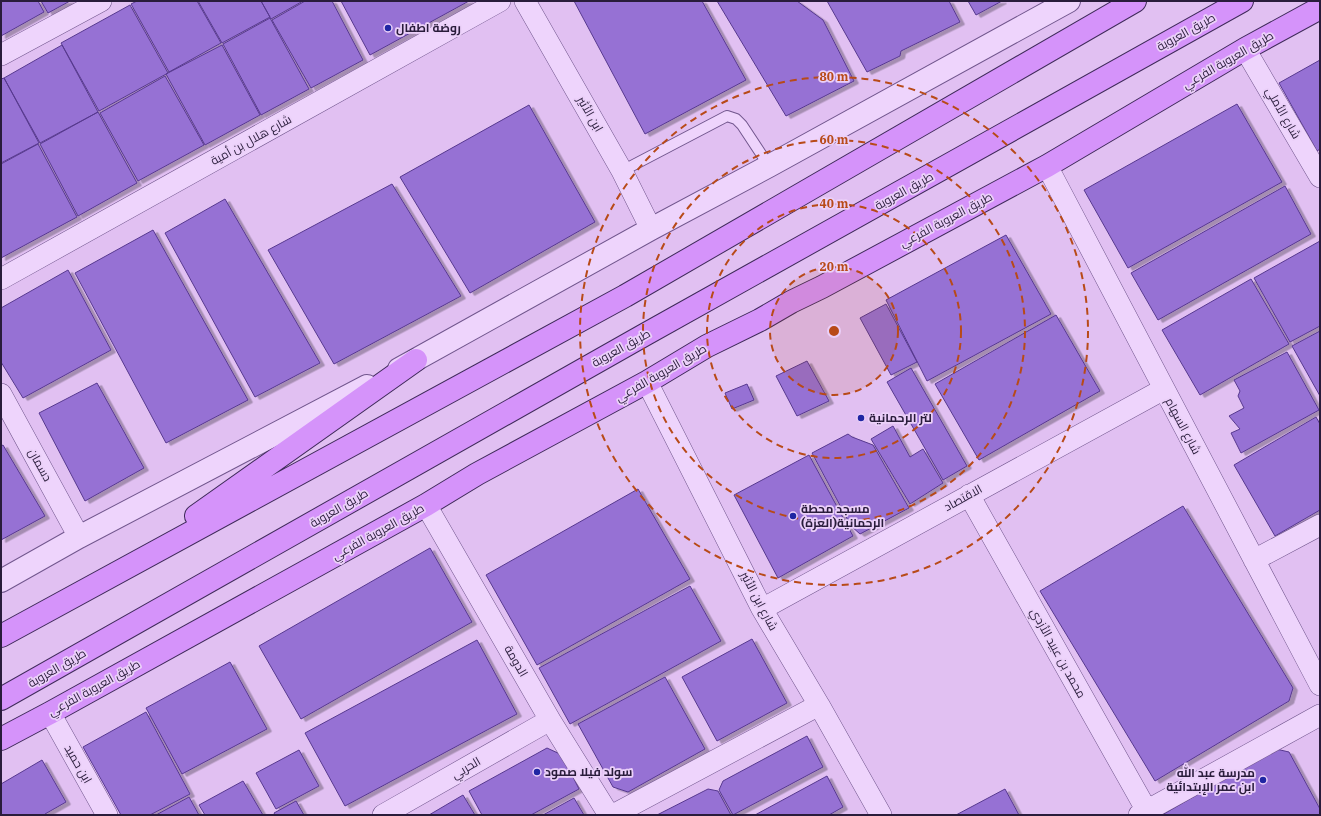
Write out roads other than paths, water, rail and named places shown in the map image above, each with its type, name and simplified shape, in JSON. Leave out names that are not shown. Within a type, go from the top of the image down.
[{"type":"main road","points":[[1,636],[625,296],[1135,1]]},
{"type":"main road","name":"طريق العروبة","points":[[1,700],[646,334],[1242,1]]},
{"type":"main road","name":"طريق العروبة الفرعي","points":[[1,739],[426,505],[478,474],[647,382],[707,346],[760,320],[791,302],[822,287],[1047,166],[1245,49],[1320,8]]},
{"type":"main road","points":[[114,574],[416,360]]},
{"type":"street","points":[[1,56],[101,1]]},
{"type":"street","name":"شارع هلال بن أمية","points":[[1,279],[500,1]]},
{"type":"street","name":"ابن الأثير","points":[[526,1],[622,171],[651,229]]},
{"type":"street","points":[[1,581],[79,537],[416,360],[651,229],[1069,1]]},
{"type":"street","name":"شارع الأملي","points":[[1245,49],[1320,177]]},
{"type":"street","name":"شارع السهام","points":[[1047,166],[1320,685]]},
{"type":"street","name":"شارع ابن الأثير","points":[[647,382],[762,609],[819,705],[881,815]]},
{"type":"street","name":"الاقتصاد","points":[[762,609],[1164,389]]},
{"type":"street","name":"دسمان","points":[[1,394],[79,537]]},
{"type":"street","name":"محمد بن عبيد الأزدي","points":[[970,494],[1143,813]]},
{"type":"street","name":"الدومة","points":[[426,505],[550,720],[609,815]]},
{"type":"street","points":[[1254,560],[1320,525]]},
{"type":"street","points":[[613,815],[819,705]]},
{"type":"street","name":"ابن حميد","points":[[50,713],[107,815]]},
{"type":"street","points":[[1143,813],[1320,715]]},
{"type":"street","name":"الحربي","points":[[383,815],[550,720]]},
{"type":"lane","points":[[622,171],[727,116],[736,118],[742,125],[769,166]]},
{"type":"place","name":"روضة اطفال","points":[[388,28]]},
{"type":"place","name":"لتر الرحمانية","points":[[861,418]]},
{"type":"place","name":"مسجد محطة الرحمانية(العزة)","points":[[793,516]]},
{"type":"place","name":"سولد فيلا صمود","points":[[537,772]]},
{"type":"place","name":"مدرسة عبد الله ابن عمر الإبتدائية","points":[[1263,780]]}]
